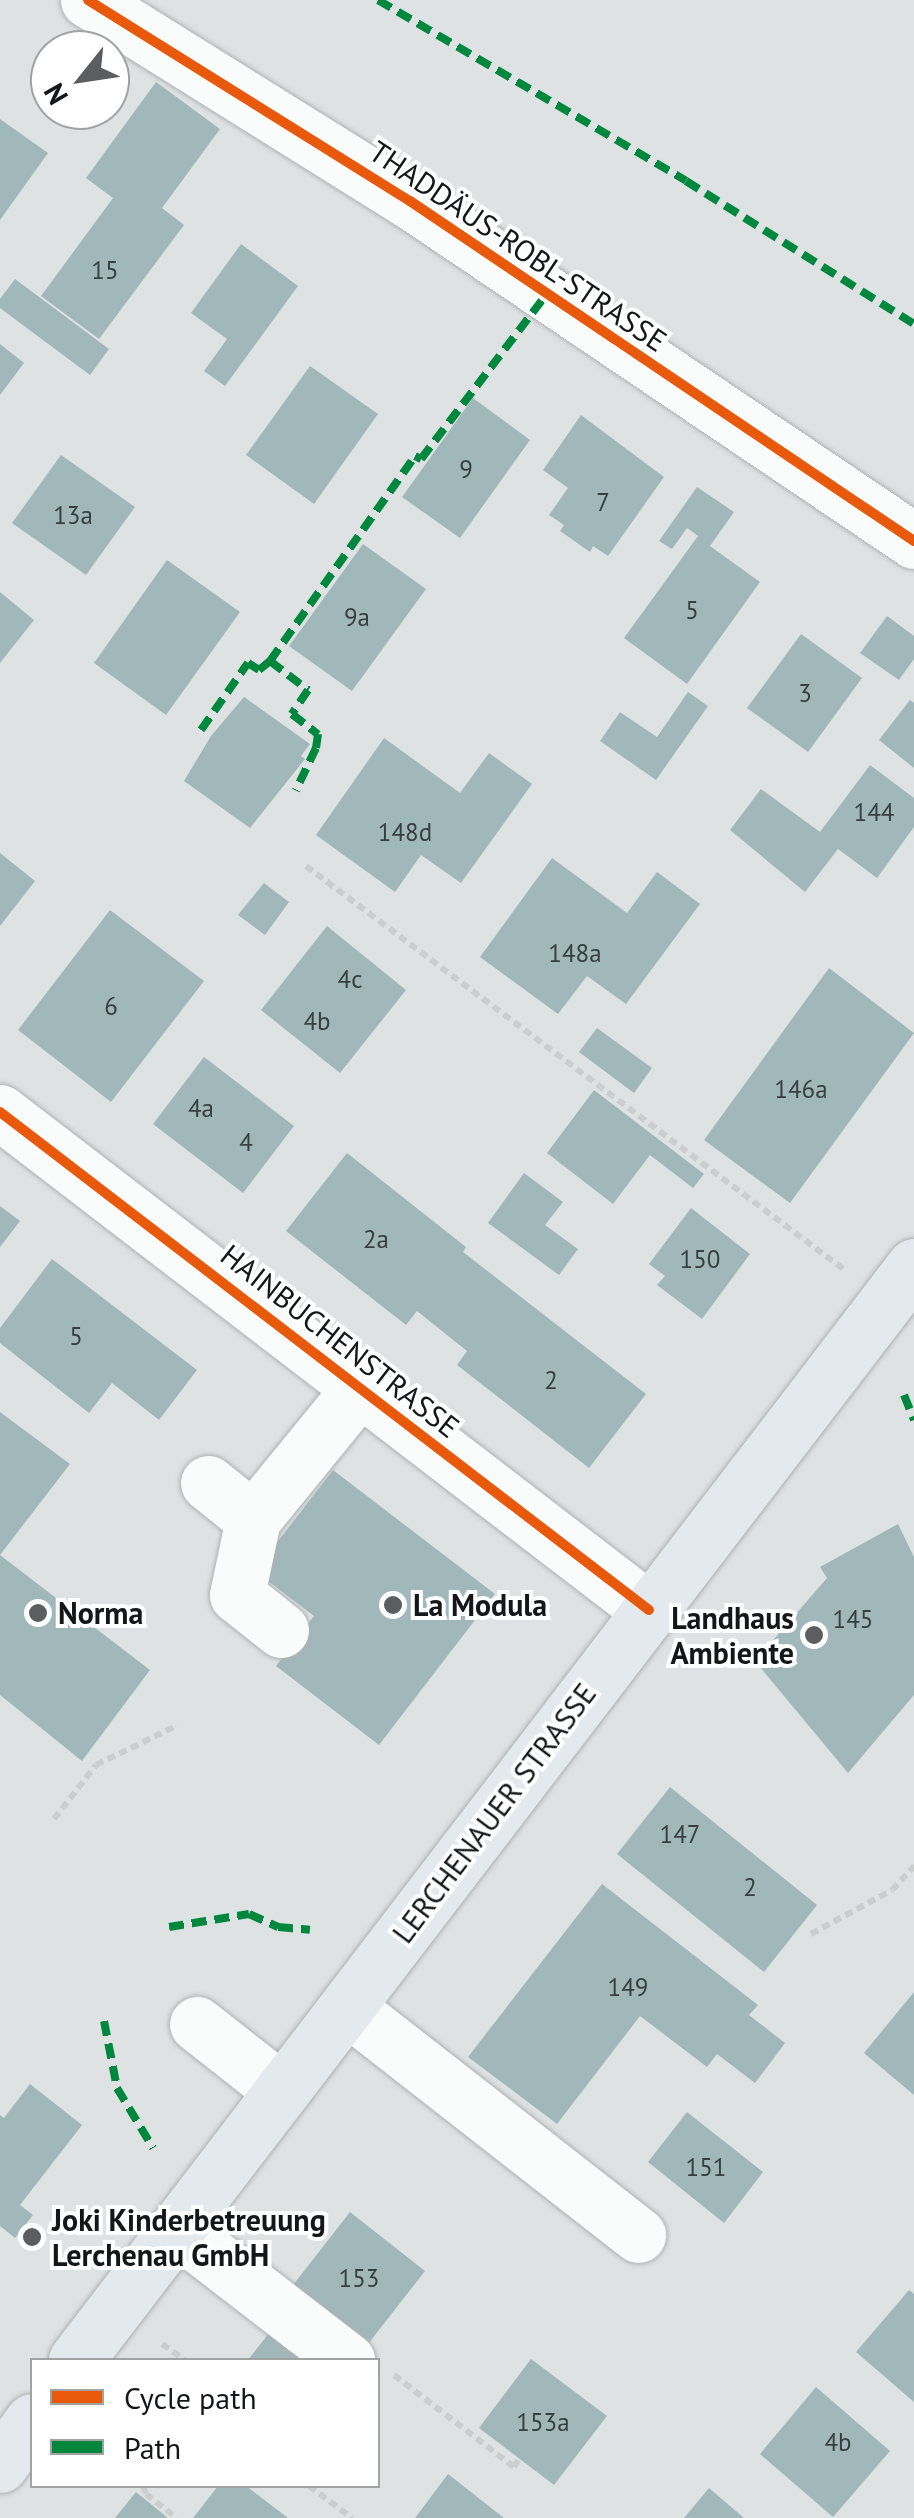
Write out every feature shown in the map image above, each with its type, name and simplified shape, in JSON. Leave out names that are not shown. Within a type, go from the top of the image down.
[{"type":"main road","name":"LERCHENAUER STRASSE","points":[[78,2358],[899,1286]]},
{"type":"main road","points":[[0,2466],[30,2424]]},
{"type":"street","name":"THADDÄUS-ROBL-STRASSE","points":[[88,0],[410,201],[914,542]]},
{"type":"street","name":"HAINBUCHENSTRASSE","points":[[0,1112],[650,1610]]},
{"type":"street","points":[[282,1630],[237,1595],[253,1519],[360,1388]]},
{"type":"street","points":[[208,1483],[253,1519]]},
{"type":"street","points":[[348,2008],[638,2235]]},
{"type":"street","points":[[197,2024],[282,2091]]},
{"type":"street","points":[[177,2229],[357,2358]]},
{"type":"path","points":[[306,866],[832,1259],[899,1286]]},
{"type":"path","points":[[54,1818],[96,1766],[178,1725]]},
{"type":"path","points":[[811,1934],[892,1890],[914,1866]]},
{"type":"path","points":[[162,2344],[181,2358]]},
{"type":"path","points":[[380,2374],[514,2467],[519,2459]]},
{"type":"path","points":[[144,2488],[176,2518]]},
{"type":"path","points":[[312,2488],[352,2518]]},
{"type":"building","points":[[156,82],[220,129],[162,208],[184,225],[99,339],[41,296],[113,198],[86,178],[121,130],[130,130],[130,118]]},
{"type":"building","points":[[0,119],[48,153],[0,220]]},
{"type":"building","points":[[241,244],[298,286],[225,386],[204,371],[227,339],[191,313]]},
{"type":"building","points":[[15,279],[109,349],[90,375],[0,308],[0,299]]},
{"type":"building","points":[[0,344],[24,363],[0,395]]},
{"type":"building","points":[[310,366],[378,414],[314,504],[246,455]]},
{"type":"building","points":[[473,398],[530,440],[460,538],[402,497]]},
{"type":"building","points":[[581,415],[664,477],[608,556],[593,546],[590,552],[560,531],[564,525],[549,515],[568,488],[543,470]]},
{"type":"building","points":[[61,455],[135,507],[86,575],[12,523]]},
{"type":"building","points":[[697,487],[734,512],[710,546],[760,582],[687,684],[624,638],[698,536],[687,528],[672,549],[659,541]]},
{"type":"building","points":[[363,544],[426,589],[352,691],[289,646]]},
{"type":"building","points":[[167,560],[240,612],[166,715],[94,663]]},
{"type":"building","points":[[0,592],[34,620],[0,663]]},
{"type":"building","points":[[887,616],[914,636],[914,659],[899,680],[860,653]]},
{"type":"building","points":[[801,634],[862,678],[808,752],[747,708]]},
{"type":"building","points":[[688,692],[708,706],[656,780],[600,741],[620,712],[657,737]]},
{"type":"building","points":[[244,697],[310,744],[301,756],[305,759],[250,828],[184,781],[211,736]]},
{"type":"building","points":[[910,700],[914,703],[914,768],[879,740]]},
{"type":"building","points":[[384,738],[460,793],[489,753],[532,784],[461,883],[421,855],[395,892],[316,835]]},
{"type":"building","points":[[870,765],[914,798],[914,827],[877,878],[838,849],[805,892],[730,830],[761,789],[820,832]]},
{"type":"building","points":[[0,853],[35,881],[0,926]]},
{"type":"building","points":[[552,858],[627,913],[657,872],[700,904],[626,1004],[587,976],[558,1014],[480,957]]},
{"type":"building","points":[[264,883],[289,902],[265,935],[238,915]]},
{"type":"building","points":[[110,910],[204,981],[111,1102],[18,1030]]},
{"type":"building","points":[[327,926],[406,990],[340,1073],[261,1010]]},
{"type":"building","points":[[829,968],[914,1033],[790,1203],[704,1140]]},
{"type":"building","points":[[597,1028],[652,1068],[634,1093],[579,1052]]},
{"type":"building","points":[[204,1057],[294,1126],[243,1193],[153,1124]]},
{"type":"building","points":[[594,1090],[704,1174],[693,1188],[650,1155],[613,1204],[547,1153]]},
{"type":"building","points":[[347,1153],[466,1247],[463,1252],[646,1394],[589,1468],[457,1365],[467,1351],[417,1311],[406,1325],[286,1231]]},
{"type":"building","points":[[524,1173],[563,1202],[545,1225],[578,1249],[559,1275],[488,1223]]},
{"type":"building","points":[[0,1206],[20,1221],[0,1247]]},
{"type":"building","points":[[691,1208],[750,1254],[702,1319],[657,1285],[665,1276],[649,1264]]},
{"type":"building","points":[[52,1259],[197,1370],[159,1420],[112,1383],[89,1413],[0,1343],[0,1328]]},
{"type":"building","points":[[0,1412],[70,1464],[0,1555]]},
{"type":"building","name":"La Modula","points":[[333,1470],[495,1594],[379,1745],[276,1666],[314,1616],[255,1571]]},
{"type":"building","points":[[898,1524],[914,1557],[914,1695],[848,1773],[755,1661],[827,1578],[820,1567]]},
{"type":"building","name":"Norma","points":[[0,1555],[150,1670],[82,1761],[0,1695]]},
{"type":"building","points":[[670,1787],[817,1905],[764,1972],[617,1854]]},
{"type":"building","points":[[602,1884],[758,2005],[749,2015],[785,2043],[755,2083],[717,2054],[707,2067],[640,2016],[557,2124],[468,2057]]},
{"type":"building","points":[[914,1992],[914,2095],[864,2053]]},
{"type":"building","points":[[30,2084],[82,2125],[20,2205],[33,2215],[15,2238],[0,2226],[0,2115],[4,2118]]},
{"type":"building","points":[[687,2112],[763,2172],[724,2223],[648,2162]]},
{"type":"building","points":[[350,2212],[425,2271],[368,2344],[293,2285]]},
{"type":"building","points":[[909,2290],[914,2294],[914,2402],[856,2352]]},
{"type":"building","points":[[273,2328],[313,2358],[250,2358]]},
{"type":"building","points":[[531,2359],[607,2416],[554,2485],[479,2428]]},
{"type":"building","points":[[816,2387],[890,2451],[833,2517],[760,2454]]},
{"type":"building","points":[[448,2474],[504,2518],[415,2518]]},
{"type":"building","points":[[216,2488],[249,2488],[288,2518],[193,2518]]},
{"type":"building","points":[[709,2488],[744,2518],[684,2518]]},
{"type":"building","points":[[136,2492],[168,2518],[115,2518]]},
{"type":"marked path","points":[[378,0],[686,181],[914,324]]},
{"type":"marked path","points":[[201,730],[248,663],[259,670],[270,661],[415,456],[421,459],[546,295]]},
{"type":"marked path","points":[[270,661],[308,690],[292,714],[318,734],[316,748],[296,790]]},
{"type":"marked path","points":[[904,1395],[914,1420]]},
{"type":"marked path","points":[[169,1927],[249,1914],[278,1927],[310,1930]]},
{"type":"marked path","points":[[104,2021],[117,2088],[153,2148]]},
{"type":"cycle path","points":[[88,0],[410,201],[914,541]]},
{"type":"cycle path","points":[[0,1112],[649,1610]]},
{"type":"place","name":"La Modula","points":[[393,1605]]},
{"type":"place","name":"Norma","points":[[38,1613]]},
{"type":"place","name":"Landhaus Ambiente","points":[[814,1635]]},
{"type":"place","name":"Joki Kinderbetreuung Lerchenau GmbH","points":[[32,2237]]}]
